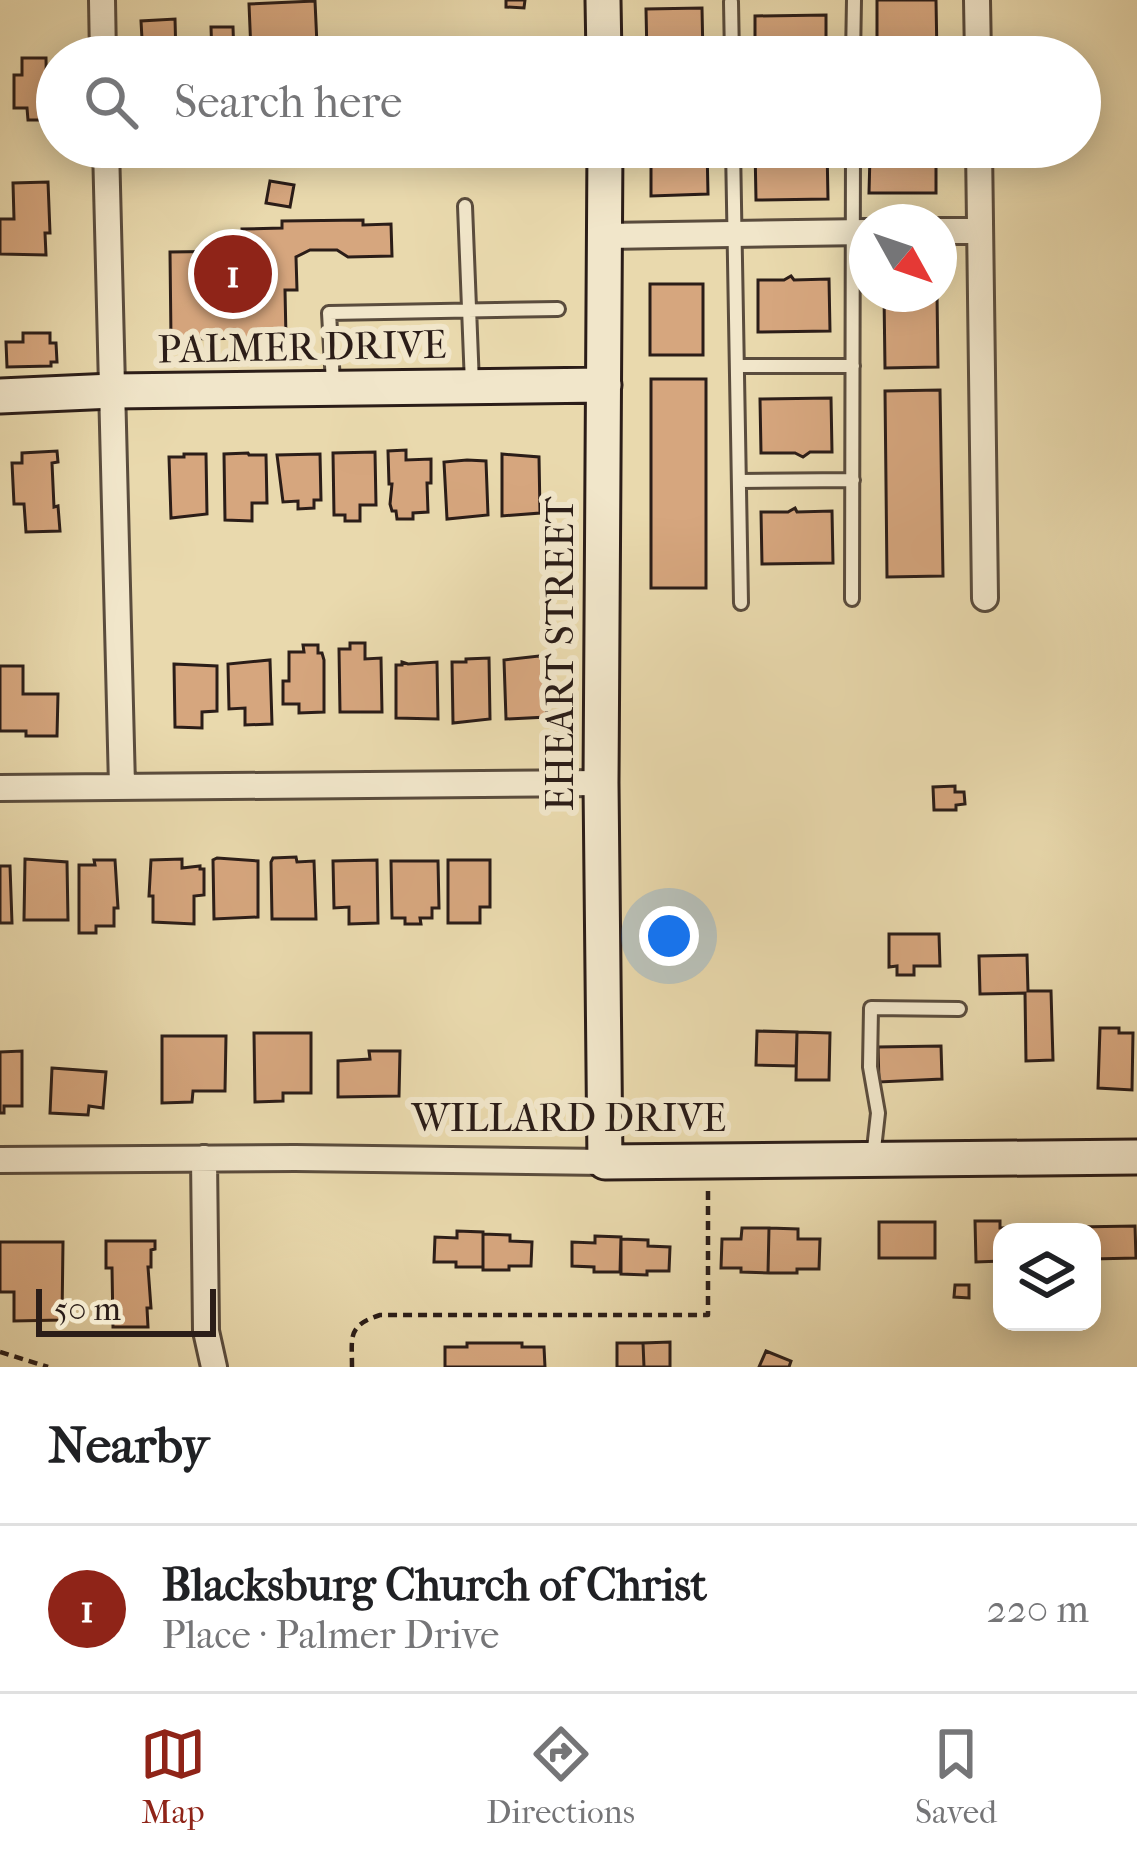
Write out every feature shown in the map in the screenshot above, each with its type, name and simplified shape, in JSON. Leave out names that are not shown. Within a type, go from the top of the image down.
[{"type":"street","points":[[102,0],[103,36]]},
{"type":"street","points":[[603,0],[604,36]]},
{"type":"street","points":[[977,0],[978,36]]},
{"type":"street","points":[[107,168],[122,786]]},
{"type":"street","name":"EHEART STREET","points":[[605,168],[601,783],[605,1162]]},
{"type":"street","points":[[980,168],[986,598]]},
{"type":"street","points":[[957,231],[980,231]]},
{"type":"street","points":[[606,236],[849,232]]},
{"type":"street","name":"PALMER DRIVE","points":[[0,396],[604,385]]},
{"type":"street","points":[[0,788],[601,783]]},
{"type":"street","name":"WILLARD DRIVE","points":[[0,1160],[1137,1157]]},
{"type":"street","points":[[204,1158],[206,1331],[214,1367]]},
{"type":"lane","points":[[853,36],[854,0]]},
{"type":"lane","points":[[731,2],[732,36]]},
{"type":"lane","points":[[733,168],[741,603]]},
{"type":"lane","points":[[855,168],[858,204]]},
{"type":"lane","points":[[465,206],[472,387]]},
{"type":"lane","points":[[333,388],[329,313],[558,309]]},
{"type":"lane","points":[[853,599],[856,312]]},
{"type":"lane","points":[[737,366],[853,366]]},
{"type":"lane","points":[[739,481],[853,480]]},
{"type":"lane","points":[[873,1160],[878,1113],[870,1067],[871,1008],[958,1010]]},
{"type":"path","points":[[352,1367],[354,1330],[362,1321],[380,1315],[708,1315],[708,1160]]},
{"type":"path","points":[[0,1352],[48,1367]]},
{"type":"building","points":[[506,0],[525,0],[524,8],[506,7]]},
{"type":"building","points":[[877,0],[936,0],[937,36],[877,36]]},
{"type":"building","points":[[315,1],[317,36],[250,36],[249,4]]},
{"type":"building","points":[[702,8],[703,36],[647,36],[646,9]]},
{"type":"building","points":[[826,15],[826,36],[755,36],[755,16]]},
{"type":"building","points":[[175,19],[175,36],[142,36],[141,21]]},
{"type":"building","points":[[211,27],[233,27],[233,36],[211,36]]},
{"type":"building","points":[[22,58],[36,58],[36,120],[28,120],[27,108],[14,108],[14,75],[22,75]]},
{"type":"building","points":[[651,168],[707,168],[708,194],[651,196]]},
{"type":"building","points":[[755,168],[827,168],[828,199],[756,200]]},
{"type":"building","points":[[870,168],[936,168],[936,193],[869,193]]},
{"type":"building","points":[[270,181],[294,185],[290,207],[266,203]]},
{"type":"building","points":[[48,182],[46,255],[0,254],[0,219],[14,219],[13,183]]},
{"type":"building","points":[[363,220],[363,225],[391,224],[392,256],[348,257],[337,250],[310,250],[296,257],[297,290],[285,290],[286,338],[171,339],[170,252],[242,251],[242,229],[282,228],[282,221]]},
{"type":"building","points":[[791,276],[794,280],[829,279],[830,331],[758,332],[758,280]]},
{"type":"building","points":[[650,284],[703,284],[703,355],[650,355]]},
{"type":"building","points":[[884,312],[937,312],[938,367],[885,368]]},
{"type":"building","points":[[23,333],[50,333],[57,362],[7,367],[6,342],[23,342]]},
{"type":"building","points":[[651,379],[706,379],[706,588],[651,588]]},
{"type":"building","points":[[940,390],[943,576],[887,577],[885,391]]},
{"type":"building","points":[[831,398],[832,452],[810,452],[803,457],[761,453],[760,399]]},
{"type":"building","points":[[406,450],[406,460],[431,459],[428,512],[397,519],[390,504],[388,451]]},
{"type":"building","points":[[57,451],[58,462],[52,463],[60,531],[26,532],[24,504],[14,504],[12,463],[22,463],[22,453]]},
{"type":"building","points":[[375,452],[376,505],[360,505],[360,521],[345,521],[345,515],[334,515],[333,453]]},
{"type":"building","points":[[206,454],[207,514],[171,518],[169,457]]},
{"type":"building","points":[[224,454],[266,455],[267,503],[252,503],[252,521],[225,520]]},
{"type":"building","points":[[320,454],[321,500],[314,500],[314,508],[298,509],[298,501],[283,502],[277,455]]},
{"type":"building","points":[[502,454],[539,457],[540,513],[502,516]]},
{"type":"building","points":[[486,461],[488,515],[447,519],[444,462]]},
{"type":"building","points":[[795,508],[797,512],[832,511],[833,563],[762,564],[761,512]]},
{"type":"building","points":[[350,643],[365,643],[365,659],[381,658],[382,712],[340,712],[339,649],[350,649]]},
{"type":"building","points":[[303,645],[318,645],[322,653],[324,712],[299,713],[299,704],[283,704],[289,652],[304,652]]},
{"type":"building","points":[[489,658],[490,719],[453,723],[452,662]]},
{"type":"building","points":[[544,659],[547,717],[506,719],[504,660]]},
{"type":"building","points":[[270,660],[272,724],[245,725],[245,708],[229,709],[228,664]]},
{"type":"building","points":[[437,662],[438,719],[396,718],[396,665]]},
{"type":"building","points":[[174,664],[217,666],[217,711],[202,712],[202,728],[175,727]]},
{"type":"building","points":[[0,666],[23,666],[23,694],[58,694],[57,736],[0,731]]},
{"type":"building","points":[[955,786],[955,792],[964,792],[965,804],[956,805],[956,810],[934,810],[933,787]]},
{"type":"building","points":[[296,857],[297,862],[314,861],[316,919],[272,919],[271,862]]},
{"type":"building","points":[[25,859],[67,862],[68,920],[24,920]]},
{"type":"building","points":[[182,859],[182,868],[204,869],[204,895],[194,896],[194,924],[153,922],[151,860]]},
{"type":"building","points":[[94,860],[115,860],[118,908],[114,908],[114,926],[79,933],[79,865],[95,865]]},
{"type":"building","points":[[213,860],[258,861],[258,917],[214,919]]},
{"type":"building","points":[[377,860],[378,923],[349,924],[349,907],[334,908],[333,861]]},
{"type":"building","points":[[448,860],[490,860],[490,907],[480,907],[480,923],[448,923]]},
{"type":"building","points":[[391,861],[438,861],[439,908],[432,908],[432,918],[405,924],[405,918],[392,918]]},
{"type":"building","points":[[0,866],[10,866],[12,923],[0,923]]},
{"type":"building","points":[[889,934],[939,934],[940,966],[914,966],[914,975],[897,975],[897,966],[889,967]]},
{"type":"building","points":[[1027,955],[1028,991],[1051,991],[1053,1060],[1026,1061],[1025,993],[980,994],[979,956]]},
{"type":"building","points":[[1100,1028],[1133,1033],[1132,1090],[1098,1088]]},
{"type":"building","points":[[757,1031],[797,1032],[796,1066],[756,1065]]},
{"type":"building","points":[[797,1032],[830,1033],[829,1080],[796,1080]]},
{"type":"building","points":[[254,1033],[311,1033],[311,1093],[283,1093],[283,1101],[255,1102]]},
{"type":"building","points":[[162,1036],[226,1036],[225,1091],[193,1091],[192,1102],[162,1103]]},
{"type":"building","points":[[941,1046],[942,1079],[879,1082],[878,1047]]},
{"type":"building","points":[[22,1051],[22,1106],[4,1106],[0,1113],[0,1052]]},
{"type":"building","points":[[369,1051],[400,1051],[399,1096],[338,1097],[338,1061],[370,1059]]},
{"type":"building","points":[[52,1068],[106,1072],[103,1108],[89,1106],[88,1115],[50,1113]]},
{"type":"building","points":[[975,1221],[1000,1221],[993,1223],[993,1261],[976,1262]]},
{"type":"building","points":[[879,1222],[935,1222],[935,1258],[879,1258]]},
{"type":"building","points":[[1135,1226],[1136,1258],[1101,1259],[1101,1227]]},
{"type":"building","points":[[742,1228],[769,1228],[768,1273],[721,1268],[722,1239],[741,1239]]},
{"type":"building","points":[[769,1228],[798,1229],[798,1239],[820,1239],[819,1269],[768,1273]]},
{"type":"building","points":[[457,1231],[483,1232],[483,1267],[434,1262],[435,1237],[457,1238]]},
{"type":"building","points":[[483,1234],[532,1242],[531,1266],[483,1270]]},
{"type":"building","points":[[595,1236],[621,1237],[620,1272],[572,1266],[572,1242],[595,1243]]},
{"type":"building","points":[[621,1239],[670,1247],[669,1271],[621,1274]]},
{"type":"building","points":[[106,1241],[155,1241],[148,1267],[148,1327],[113,1327],[112,1268],[106,1268]]},
{"type":"building","points":[[0,1242],[63,1242],[62,1320],[14,1321],[14,1292],[0,1292]]},
{"type":"building","points":[[955,1285],[969,1285],[969,1298],[954,1297]]},
{"type":"building","points":[[670,1342],[670,1367],[644,1367],[643,1343]]},
{"type":"building","points":[[467,1343],[544,1347],[545,1367],[445,1367],[445,1347],[467,1347]]},
{"type":"building","points":[[617,1343],[643,1343],[644,1367],[617,1367]]},
{"type":"building","points":[[766,1351],[791,1361],[789,1367],[759,1367]]},
{"type":"place","name":"Blacksburg Church of Christ","points":[[233,274]]}]
